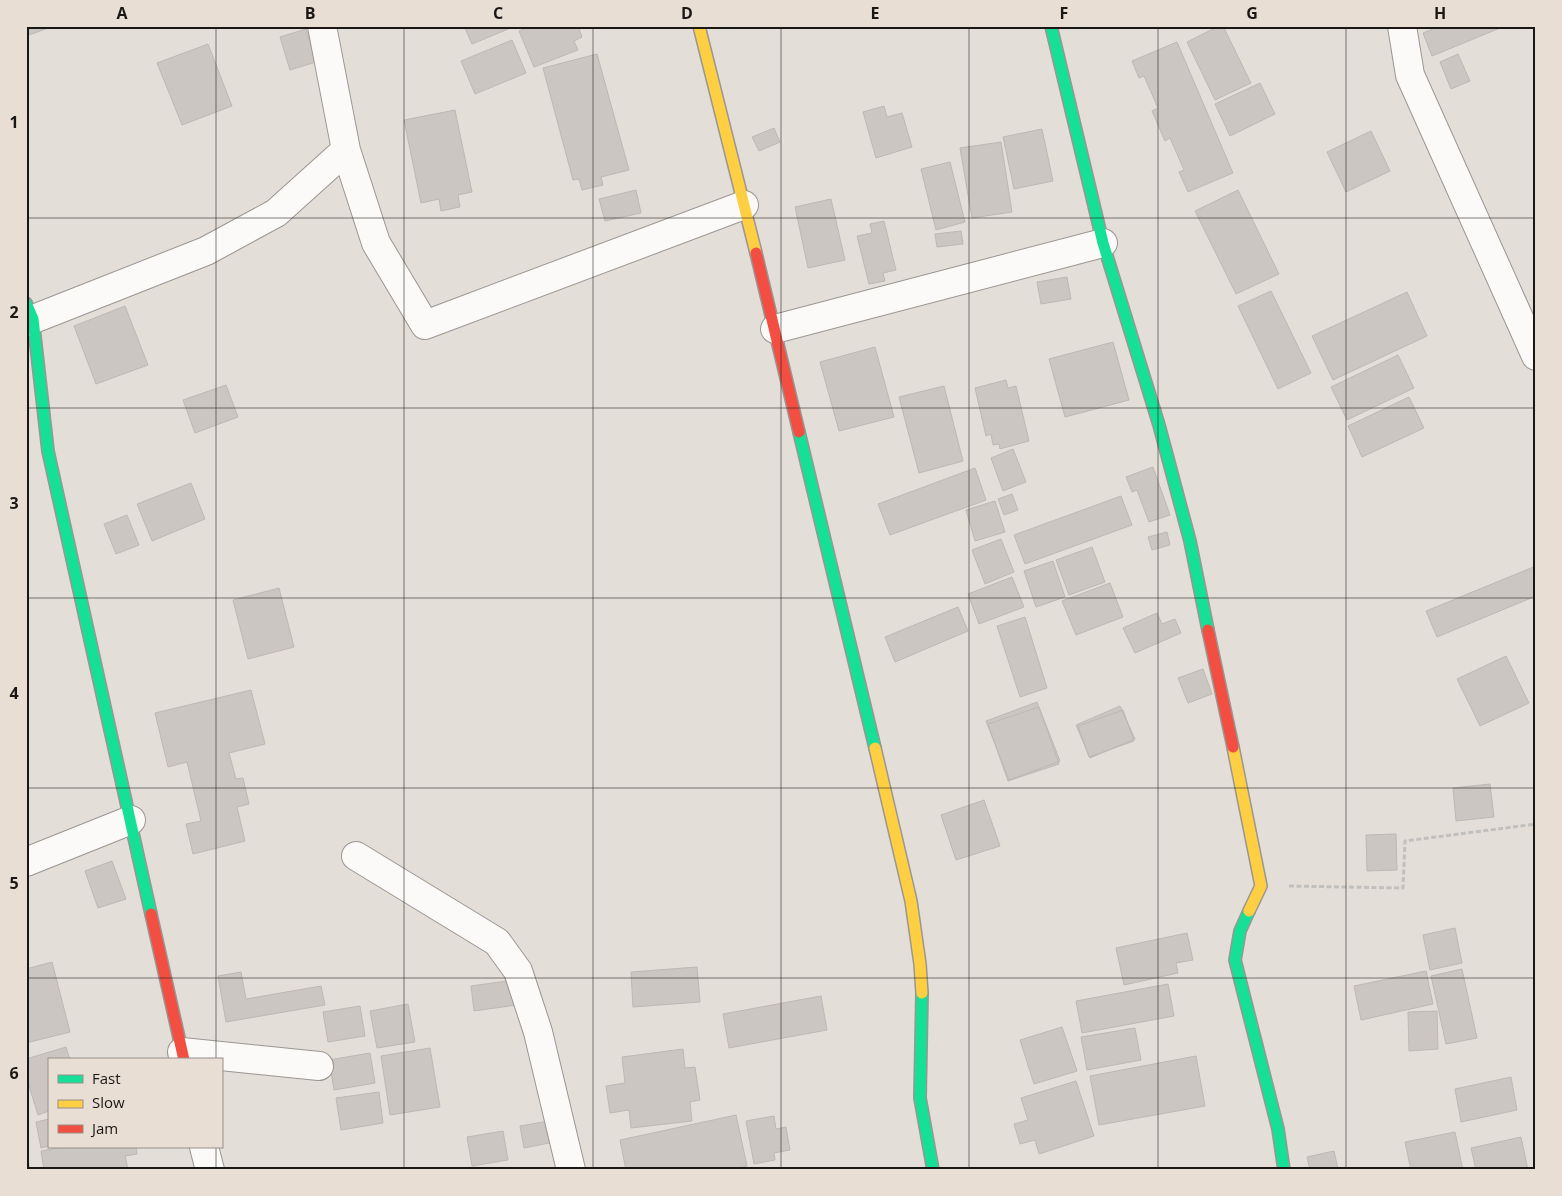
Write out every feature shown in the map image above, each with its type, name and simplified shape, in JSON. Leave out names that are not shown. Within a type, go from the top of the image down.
[{"type":"street","points":[[322,26],[346,150],[376,243],[425,325],[744,205]]},
{"type":"street","points":[[699,26],[775,329],[911,901],[920,964],[923,1004],[920,1098],[933,1170]]},
{"type":"street","points":[[1051,26],[1103,243],[1159,425],[1190,541],[1260,886],[1240,931],[1234,960],[1278,1129],[1284,1170]]},
{"type":"street","points":[[1402,26],[1410,75],[1536,356]]},
{"type":"street","points":[[210,1058],[183,1056],[132,820],[48,451],[28,315],[206,251],[224,242],[276,213],[346,150]]},
{"type":"street","points":[[775,329],[1103,243]]},
{"type":"street","points":[[26,862],[132,820]]},
{"type":"street","points":[[356,856],[497,942],[518,971],[538,1032],[571,1170]]},
{"type":"street","points":[[222,1059],[319,1066]]},
{"type":"street","points":[[204,1148],[210,1170]]},
{"type":"path","points":[[1260,886],[1403,888],[1405,841],[1536,824]]},
{"type":"building","points":[[26,26],[54,26],[26,36]]},
{"type":"building","points":[[464,26],[513,26],[513,27],[472,44]]},
{"type":"building","points":[[531,26],[578,26],[582,37],[574,41],[578,50],[534,67],[519,31]]},
{"type":"building","points":[[1219,26],[1223,26],[1251,83],[1215,100],[1187,42]]},
{"type":"building","points":[[1440,26],[1505,26],[1432,56],[1423,33]]},
{"type":"building","points":[[306,29],[316,62],[290,70],[280,37]]},
{"type":"building","points":[[512,40],[526,73],[475,94],[461,61]]},
{"type":"building","points":[[1177,42],[1233,173],[1188,192],[1179,172],[1184,170],[1170,138],[1165,141],[1152,111],[1158,108],[1144,76],[1139,78],[1132,61]]},
{"type":"building","points":[[208,44],[232,106],[182,125],[157,63]]},
{"type":"building","points":[[597,54],[629,170],[601,177],[603,185],[582,190],[579,179],[573,180],[543,68]]},
{"type":"building","points":[[1458,54],[1470,81],[1451,89],[1440,62]]},
{"type":"building","points":[[1260,83],[1275,114],[1230,136],[1215,104]]},
{"type":"building","points":[[884,106],[887,117],[902,113],[912,147],[876,158],[863,112]]},
{"type":"building","points":[[455,110],[472,192],[458,195],[460,207],[441,211],[439,199],[421,203],[404,120]]},
{"type":"building","points":[[774,128],[780,142],[759,151],[752,137]]},
{"type":"building","points":[[1042,129],[1053,181],[1014,189],[1003,137]]},
{"type":"building","points":[[1371,131],[1390,171],[1346,192],[1327,152]]},
{"type":"building","points":[[1001,142],[1012,212],[972,218],[960,148]]},
{"type":"building","points":[[950,162],[965,222],[936,230],[921,169]]},
{"type":"building","points":[[636,190],[641,213],[605,221],[599,199]]},
{"type":"building","points":[[1238,190],[1279,274],[1236,294],[1195,211]]},
{"type":"building","points":[[831,199],[845,260],[808,268],[795,207]]},
{"type":"building","points":[[884,221],[896,270],[883,273],[885,281],[869,284],[857,236],[872,233],[870,224]]},
{"type":"building","points":[[961,231],[963,244],[937,247],[935,234]]},
{"type":"building","points":[[1067,277],[1071,299],[1041,304],[1037,282]]},
{"type":"building","points":[[1271,291],[1311,373],[1278,389],[1238,306]]},
{"type":"building","points":[[1407,292],[1427,336],[1333,380],[1312,336]]},
{"type":"building","points":[[125,306],[148,365],[96,384],[74,326]]},
{"type":"building","points":[[1113,342],[1129,400],[1065,417],[1049,359]]},
{"type":"building","points":[[875,347],[894,417],[839,431],[820,362]]},
{"type":"building","points":[[1398,355],[1414,388],[1347,420],[1331,387]]},
{"type":"building","points":[[1006,380],[1008,388],[1016,386],[1029,441],[1000,449],[999,444],[993,445],[991,434],[986,436],[975,388]]},
{"type":"building","points":[[226,385],[238,417],[195,433],[183,400]]},
{"type":"building","points":[[944,386],[963,461],[919,473],[899,397]]},
{"type":"building","points":[[1409,397],[1424,428],[1362,457],[1348,426]]},
{"type":"building","points":[[1013,449],[1026,482],[1003,491],[991,458]]},
{"type":"building","points":[[1153,467],[1170,515],[1149,522],[1137,490],[1132,492],[1126,477]]},
{"type":"building","points":[[975,468],[986,500],[890,535],[878,504]]},
{"type":"building","points":[[191,483],[205,519],[152,541],[137,504]]},
{"type":"building","points":[[1012,494],[1018,510],[1004,515],[998,499]]},
{"type":"building","points":[[1121,496],[1132,525],[1025,564],[1014,535]]},
{"type":"building","points":[[995,501],[1005,532],[975,541],[966,510]]},
{"type":"building","points":[[127,515],[139,545],[116,554],[104,524]]},
{"type":"building","points":[[1167,532],[1170,545],[1152,550],[1148,537]]},
{"type":"building","points":[[1001,539],[1014,572],[985,584],[972,550]]},
{"type":"building","points":[[1092,547],[1105,582],[1069,595],[1056,560]]},
{"type":"building","points":[[1053,561],[1065,597],[1036,607],[1024,571]]},
{"type":"building","points":[[1536,566],[1536,596],[1437,637],[1426,611]]},
{"type":"building","points":[[1012,577],[1024,607],[979,624],[968,594]]},
{"type":"building","points":[[1110,583],[1123,617],[1076,635],[1062,601]]},
{"type":"building","points":[[279,588],[294,647],[248,659],[233,600]]},
{"type":"building","points":[[958,607],[968,631],[895,662],[885,637]]},
{"type":"building","points":[[1157,613],[1162,624],[1175,619],[1181,633],[1135,653],[1123,628]]},
{"type":"building","points":[[1025,617],[1047,688],[1020,697],[997,626]]},
{"type":"building","points":[[1506,656],[1529,703],[1480,726],[1457,679]]},
{"type":"building","points":[[1203,669],[1212,694],[1188,703],[1178,678]]},
{"type":"building","points":[[251,690],[265,744],[229,753],[236,779],[243,778],[249,804],[237,807],[245,841],[193,854],[186,824],[201,821],[187,762],[168,767],[155,713]]},
{"type":"building","points":[[1037,702],[1060,761],[1009,780],[986,721]]},
{"type":"building","points":[[1120,706],[1135,739],[1090,758],[1076,725]]},
{"type":"building","points":[[1039,707],[1059,764],[1008,781],[988,724]]},
{"type":"building","points":[[1123,710],[1134,741],[1089,757],[1078,726]]},
{"type":"building","points":[[1490,784],[1494,817],[1456,821],[1453,788]]},
{"type":"building","points":[[984,800],[1000,846],[956,860],[941,815]]},
{"type":"building","points":[[1396,834],[1397,870],[1367,871],[1366,835]]},
{"type":"building","points":[[112,861],[126,899],[98,908],[85,871]]},
{"type":"building","points":[[1455,928],[1462,963],[1430,970],[1423,935]]},
{"type":"building","points":[[1187,933],[1193,960],[1176,963],[1178,973],[1124,985],[1116,948]]},
{"type":"building","points":[[52,962],[70,1032],[26,1043],[26,969]]},
{"type":"building","points":[[697,967],[700,1002],[633,1007],[631,972]]},
{"type":"building","points":[[1462,969],[1477,1038],[1446,1044],[1431,976]]},
{"type":"building","points":[[1426,971],[1433,1004],[1361,1020],[1354,986]]},
{"type":"building","points":[[241,972],[246,999],[321,986],[325,1005],[226,1022],[218,976]]},
{"type":"building","points":[[514,980],[517,1005],[474,1011],[471,986]]},
{"type":"building","points":[[1168,984],[1174,1016],[1082,1033],[1076,1001]]},
{"type":"building","points":[[821,996],[827,1030],[729,1048],[723,1014]]},
{"type":"building","points":[[408,1004],[415,1042],[377,1048],[370,1011]]},
{"type":"building","points":[[360,1006],[365,1036],[328,1042],[323,1012]]},
{"type":"building","points":[[1437,1011],[1438,1049],[1409,1051],[1408,1012]]},
{"type":"building","points":[[1062,1027],[1077,1071],[1034,1084],[1020,1040]]},
{"type":"building","points":[[1135,1028],[1141,1060],[1087,1070],[1081,1037]]},
{"type":"building","points":[[66,1047],[69,1058],[48,1058],[48,1111],[38,1115],[26,1076],[26,1059]]},
{"type":"building","points":[[430,1048],[440,1107],[390,1115],[381,1056]]},
{"type":"building","points":[[683,1049],[685,1068],[695,1067],[700,1100],[690,1102],[692,1121],[631,1128],[629,1110],[610,1113],[606,1086],[625,1083],[622,1057]]},
{"type":"building","points":[[370,1053],[375,1083],[334,1090],[329,1060]]},
{"type":"building","points":[[1196,1056],[1205,1106],[1099,1125],[1090,1076]]},
{"type":"building","points":[[1511,1077],[1517,1110],[1461,1122],[1455,1089]]},
{"type":"building","points":[[1076,1081],[1094,1136],[1039,1154],[1035,1140],[1020,1144],[1014,1124],[1028,1120],[1021,1098]]},
{"type":"building","points":[[379,1092],[383,1123],[341,1130],[336,1098]]},
{"type":"building","points":[[736,1115],[747,1166],[728,1170],[626,1170],[620,1140]]},
{"type":"building","points":[[774,1116],[776,1129],[786,1127],[790,1150],[774,1153],[775,1160],[754,1164],[746,1121]]},
{"type":"building","points":[[48,1119],[48,1146],[41,1148],[36,1122]]},
{"type":"building","points":[[549,1121],[554,1142],[524,1148],[520,1126]]},
{"type":"building","points":[[503,1131],[508,1160],[472,1166],[467,1137]]},
{"type":"building","points":[[1455,1132],[1463,1170],[1411,1170],[1405,1142]]},
{"type":"building","points":[[1521,1137],[1528,1170],[1476,1170],[1471,1148]]},
{"type":"building","points":[[26,1148],[30,1170],[26,1170]]},
{"type":"building","points":[[58,1148],[136,1148],[137,1154],[125,1156],[128,1169],[126,1170],[44,1170],[41,1151]]},
{"type":"building","points":[[1334,1151],[1338,1169],[1310,1170],[1307,1157]]},
{"type":"traffic: fast","points":[[1051,26],[1103,243],[1159,425],[1190,541],[1208,630]]},
{"type":"traffic: fast","points":[[26,303],[33,319],[48,451],[151,914]]},
{"type":"traffic: fast","points":[[799,432],[875,748]]},
{"type":"traffic: fast","points":[[1249,911],[1240,931],[1235,960],[1278,1129],[1284,1170]]},
{"type":"traffic: fast","points":[[922,993],[920,1098],[933,1170]]},
{"type":"traffic: slow","points":[[699,26],[756,253]]},
{"type":"traffic: slow","points":[[1233,747],[1261,886],[1249,911]]},
{"type":"traffic: slow","points":[[875,748],[911,901],[922,993]]},
{"type":"traffic: jam","points":[[756,253],[799,432]]},
{"type":"traffic: jam","points":[[1208,630],[1233,747]]},
{"type":"traffic: jam","points":[[151,914],[184,1058]]}]
